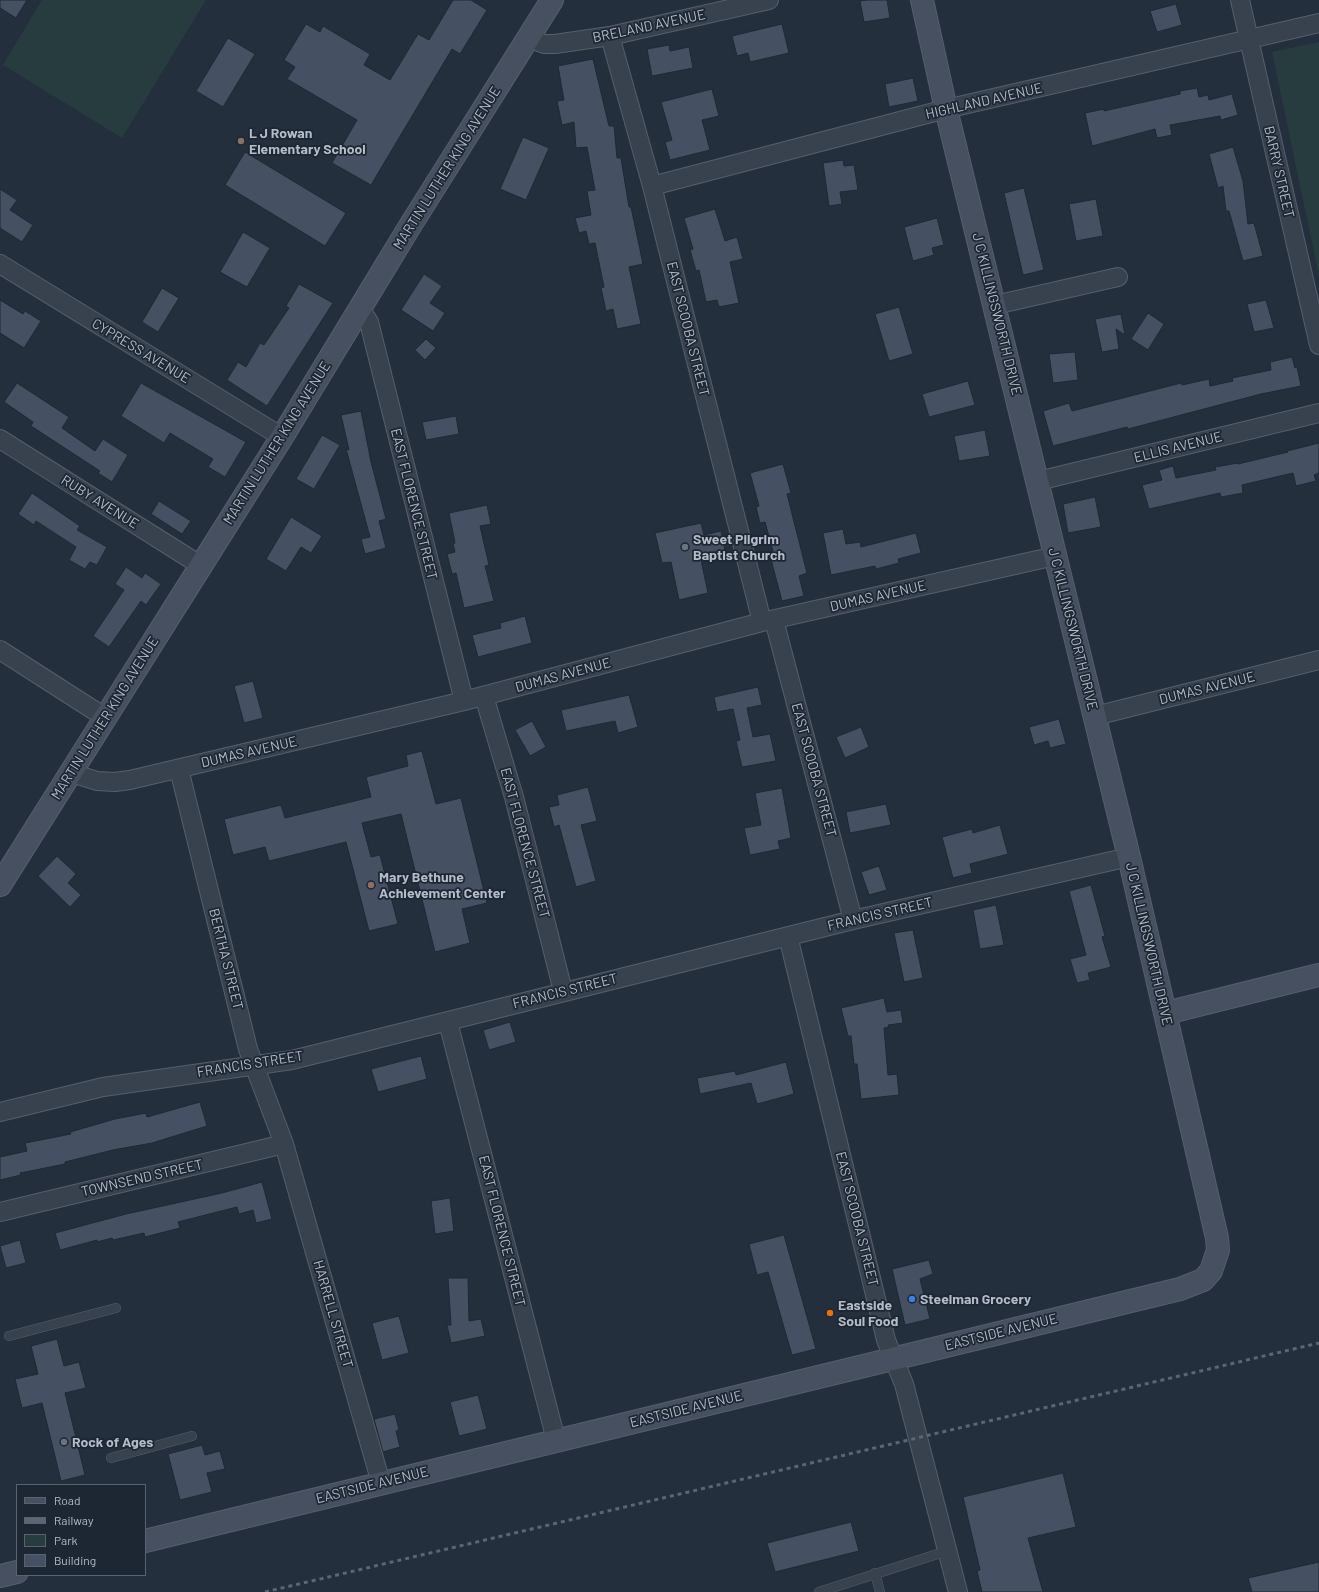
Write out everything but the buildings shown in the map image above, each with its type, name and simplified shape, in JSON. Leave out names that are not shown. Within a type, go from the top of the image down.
[{"type":"street","name":"MARTIN LUTHER KING AVENUE","points":[[0,885],[106,718],[200,565],[282,437],[552,0]]},
{"type":"street","name":"BRELAND AVENUE","points":[[529,38],[544,44],[555,44],[610,36],[769,0]]},
{"type":"street","name":"J C KILLINGSWORTH DRIVE","points":[[922,0],[946,109],[1038,481],[1166,1013],[1217,1238],[1216,1260]]},
{"type":"street","name":"BARRY STREET","points":[[1240,0],[1319,344]]},
{"type":"street","name":"HIGHLAND AVENUE","points":[[652,186],[946,109],[1319,23]]},
{"type":"street","name":"EAST SCOOBA STREET","points":[[610,36],[652,186],[768,621],[853,920]]},
{"type":"street","name":"CYPRESS AVENUE","points":[[0,264],[282,437]]},
{"type":"street","points":[[994,305],[1118,277]]},
{"type":"street","name":"EAST FLORENCE STREET","points":[[360,309],[369,322],[464,701]]},
{"type":"street","name":"ELLIS AVENUE","points":[[1038,481],[1319,413]]},
{"type":"street","name":"RUBY AVENUE","points":[[0,439],[200,565]]},
{"type":"street","name":"DUMAS AVENUE","points":[[72,771],[89,779],[115,782],[179,769],[484,696],[768,621],[1055,556]]},
{"type":"street","points":[[0,650],[106,718]]},
{"type":"street","name":"DUMAS AVENUE","points":[[1095,716],[1319,660]]},
{"type":"street","name":"EAST FLORENCE STREET","points":[[484,696],[514,797],[563,991]]},
{"type":"street","name":"BERTHA STREET","points":[[179,769],[248,1049],[284,1144]]},
{"type":"street","name":"FRANCIS STREET","points":[[0,1112],[103,1086],[235,1066],[254,1066],[292,1060],[448,1022],[563,991],[853,920],[1129,858]]},
{"type":"street","name":"EAST SCOOBA STREET","points":[[788,936],[884,1333],[904,1384],[958,1592]]},
{"type":"street","points":[[1166,1013],[1319,975]]},
{"type":"street","name":"EAST FLORENCE STREET","points":[[448,1022],[556,1440]]},
{"type":"street","name":"TOWNSEND STREET","points":[[0,1212],[284,1144]]},
{"type":"street","name":"HARRELL STREET","points":[[284,1144],[381,1483]]},
{"type":"street","name":"EASTSIDE AVENUE","points":[[152,1535],[381,1483],[1180,1289],[1203,1280],[1211,1271],[1216,1260]]},
{"type":"street","points":[[0,1576],[16,1572]]},
{"type":"lane","points":[[9,1336],[116,1308]]},
{"type":"lane","points":[[110,1458],[192,1436]]},
{"type":"lane","points":[[819,1592],[947,1551]]},
{"type":"lane","points":[[875,1573],[880,1592]]},
{"type":"green space","points":[[42,0],[206,0],[122,138],[3,65]]},
{"type":"green space","points":[[1319,42],[1319,276],[1272,52]]},
{"type":"railway","points":[[265,1592],[1319,1343]]},
{"type":"place","name":"L J Rowan Elementary School","points":[[241,141]]},
{"type":"place","name":"Sweet Pilgrim Baptist Church","points":[[685,547]]},
{"type":"place","name":"Mary Bethune Achievement Center","points":[[371,885]]},
{"type":"place","name":"Steelman Grocery","points":[[912,1299]]},
{"type":"place","name":"Eastside Soul Food","points":[[830,1313]]},
{"type":"place","name":"Rock of Ages","points":[[64,1442]]}]
